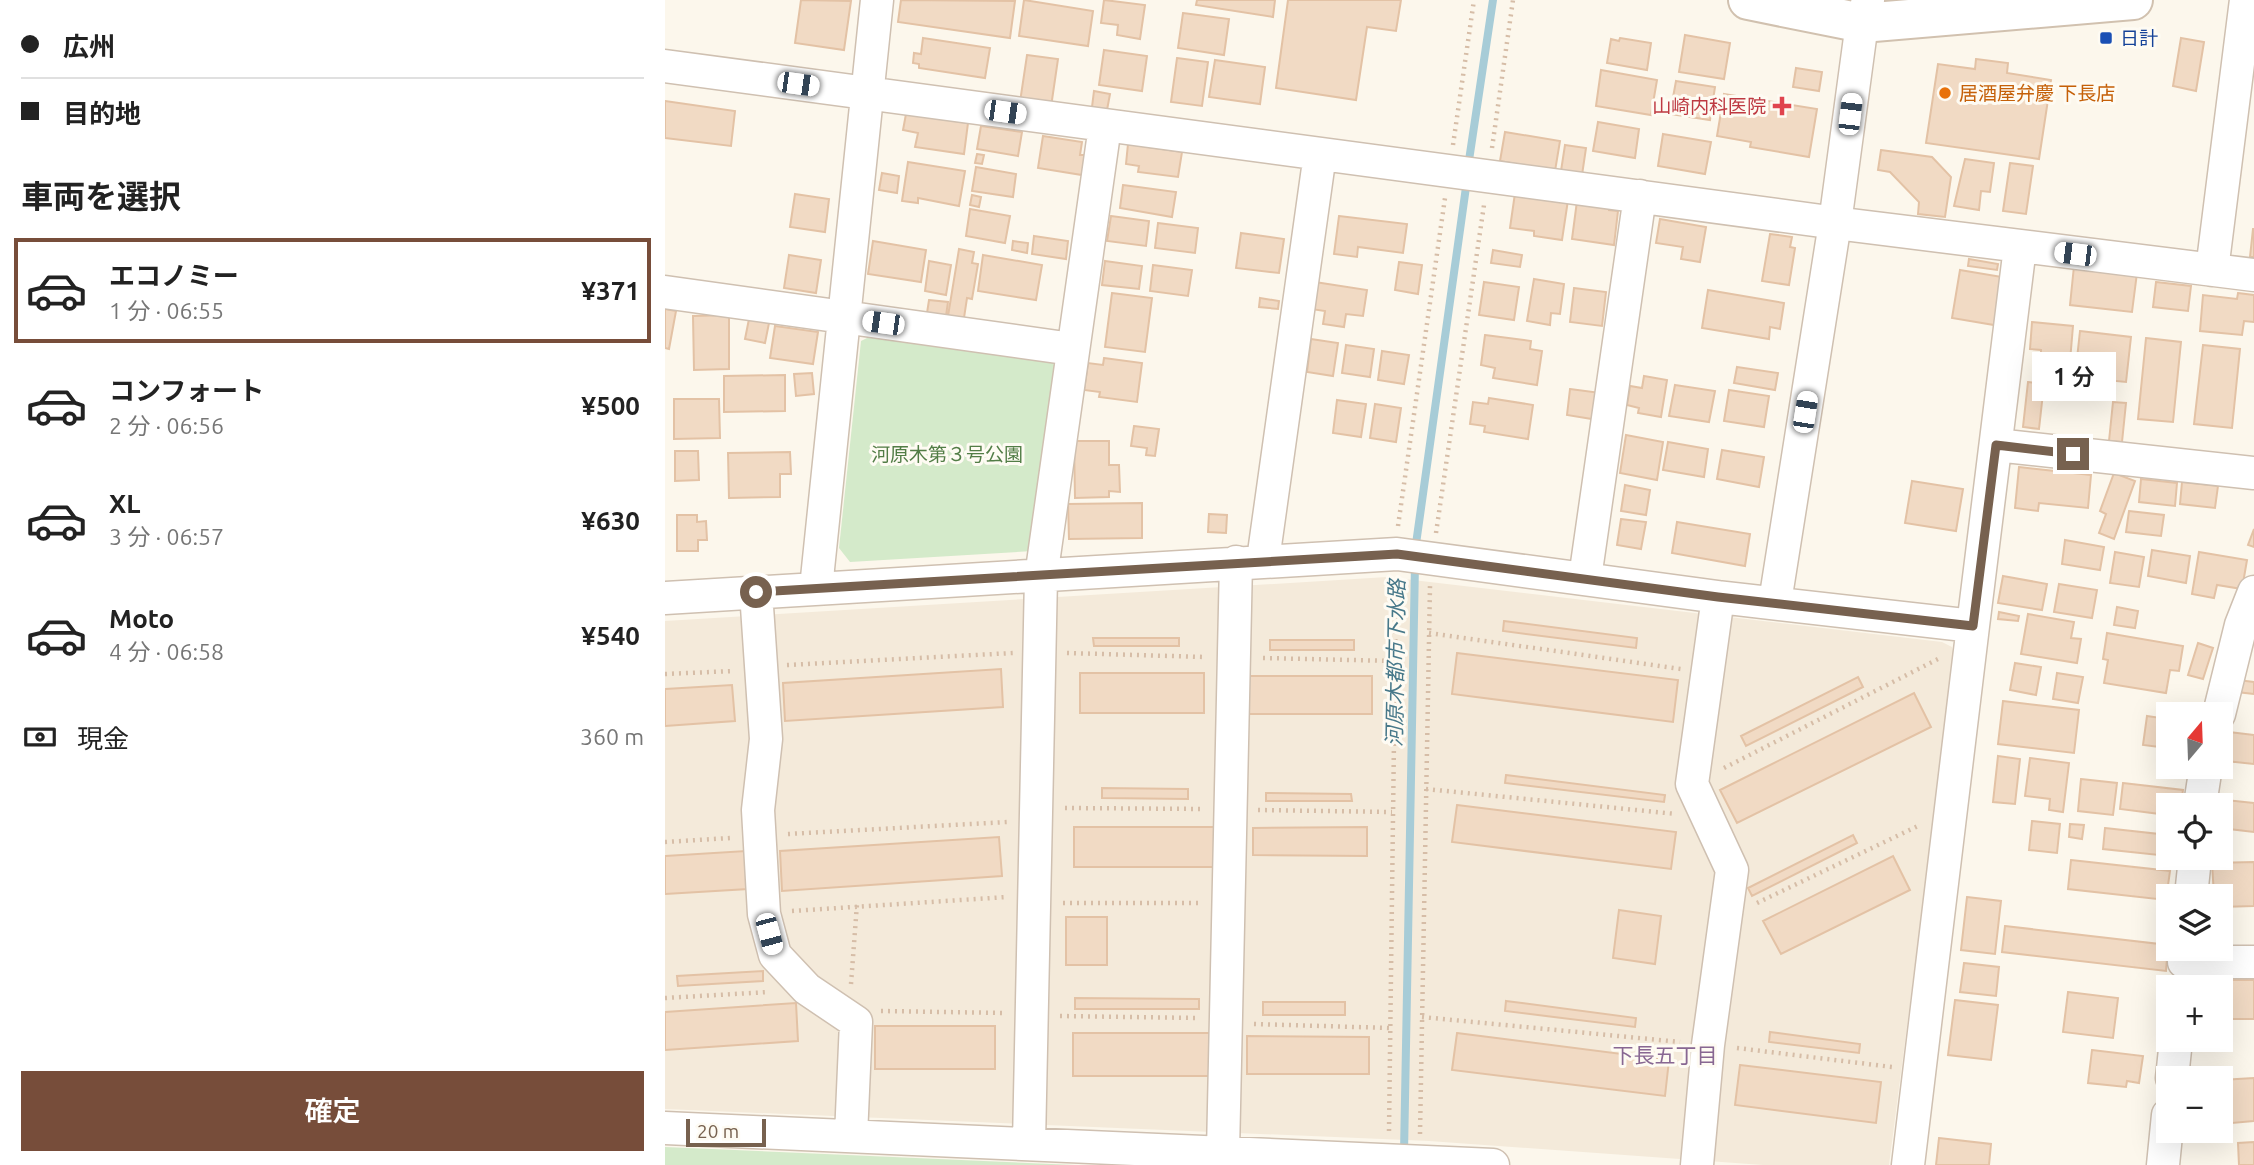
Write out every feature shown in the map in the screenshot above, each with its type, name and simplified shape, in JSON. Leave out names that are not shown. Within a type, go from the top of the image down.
[{"type":"street","points":[[816,588],[842,317],[877,0]]},
{"type":"street","points":[[1748,0],[1865,11],[2133,0]]},
{"type":"street","points":[[2212,270],[2246,0]]},
{"type":"street","points":[[1776,602],[1865,11]]},
{"type":"street","points":[[665,66],[1835,223],[2254,275]]},
{"type":"street","points":[[1029,1143],[1041,576],[1105,125]]},
{"type":"street","points":[[1223,1152],[1229,903],[1250,561],[1320,154]]},
{"type":"street","points":[[1585,578],[1640,196]]},
{"type":"street","points":[[1908,1165],[2020,247]]},
{"type":"street","points":[[665,292],[1072,349]]},
{"type":"street","points":[[1996,445],[2254,472]]},
{"type":"street","points":[[665,598],[1397,554],[1718,597],[1973,626]]},
{"type":"street","points":[[756,592],[766,738],[758,810],[764,914],[775,955],[807,989],[849,1014],[856,1022],[851,1136]]},
{"type":"street","points":[[2222,702],[2241,625],[2254,592]]},
{"type":"street","points":[[1697,1165],[1707,1045],[1732,870],[1692,784],[1718,597]]},
{"type":"street","points":[[2184,966],[2254,962]]},
{"type":"street","points":[[665,1128],[1493,1165]]},
{"type":"street","points":[[2163,1165],[2165,1143]]},
{"type":"path","points":[[1429,633],[1706,672]]},
{"type":"path","points":[[1692,784],[1944,656]]},
{"type":"path","points":[[1426,789],[1707,817]]},
{"type":"path","points":[[665,842],[1036,820]]},
{"type":"path","points":[[1725,918],[1926,822]]},
{"type":"path","points":[[764,914],[857,904],[1034,899],[1229,903]]},
{"type":"path","points":[[857,904],[849,1014],[1032,1013],[1226,1019],[1235,1024],[1390,1028]]},
{"type":"path","points":[[665,998],[807,989]]},
{"type":"path","points":[[1422,1017],[1707,1045],[1893,1067]]},
{"type":"shaded area","points":[[1387,577],[1942,642],[1952,647],[1954,657],[1889,1165],[1763,1165],[1429,1141],[665,1109],[665,621]]},
{"type":"green space","name":"河原木第３号公園","points":[[871,336],[1057,360],[1033,551],[850,562],[839,548],[861,341]]},
{"type":"green space","points":[[665,1147],[1075,1165],[665,1165]]},
{"type":"building","points":[[801,0],[851,1],[844,50],[795,43]]},
{"type":"building","points":[[901,0],[1015,1],[1010,38],[898,22]]},
{"type":"building","points":[[1024,0],[1093,11],[1088,46],[1019,36]]},
{"type":"building","points":[[1104,0],[1145,5],[1140,39],[1117,35],[1118,25],[1101,23]]},
{"type":"building","points":[[1197,0],[1275,0],[1273,17],[1196,5]]},
{"type":"building","points":[[1288,0],[1401,0],[1396,31],[1367,27],[1356,100],[1276,88]]},
{"type":"building","points":[[1183,13],[1229,19],[1224,55],[1178,48]]},
{"type":"building","points":[[1685,35],[1730,43],[1724,79],[1679,72]]},
{"type":"building","points":[[923,38],[990,48],[985,78],[919,68],[919,64],[913,63],[914,53],[921,54]]},
{"type":"building","points":[[1620,38],[1651,43],[1647,70],[1607,63],[1611,39],[1619,41]]},
{"type":"building","points":[[2181,38],[2204,42],[2196,91],[2173,86]]},
{"type":"building","points":[[1104,50],[1147,56],[1142,91],[1099,85]]},
{"type":"building","points":[[1027,55],[1058,59],[1051,107],[1020,102]]},
{"type":"building","points":[[1177,58],[1208,62],[1202,106],[1171,102]]},
{"type":"building","points":[[1976,59],[2008,63],[2007,73],[2051,80],[2039,159],[1926,143],[1938,64],[1975,69]]},
{"type":"building","points":[[1215,60],[1265,67],[1260,104],[1209,97]]},
{"type":"building","points":[[1796,68],[1822,72],[1819,91],[1793,87]]},
{"type":"building","points":[[1601,70],[1657,80],[1651,115],[1596,106]]},
{"type":"building","points":[[1676,81],[1715,87],[1710,120],[1670,114]]},
{"type":"building","points":[[1094,91],[1110,94],[1107,110],[1092,107]]},
{"type":"building","points":[[1724,94],[1817,109],[1809,157],[1750,147],[1751,142],[1717,136]]},
{"type":"building","points":[[665,101],[735,111],[731,146],[665,138]]},
{"type":"building","points":[[906,114],[968,123],[964,154],[915,147],[918,133],[903,130]]},
{"type":"building","points":[[1598,122],[1639,129],[1635,158],[1593,151]]},
{"type":"building","points":[[981,126],[1022,132],[1018,156],[977,149]]},
{"type":"building","points":[[1505,132],[1560,141],[1555,171],[1500,161]]},
{"type":"building","points":[[1663,134],[1711,142],[1705,174],[1658,166]]},
{"type":"building","points":[[1043,136],[1082,142],[1080,155],[1085,155],[1082,175],[1038,168]]},
{"type":"building","points":[[1128,144],[1182,152],[1178,177],[1138,172],[1139,166],[1126,164]]},
{"type":"building","points":[[1565,145],[1586,148],[1582,175],[1561,171]]},
{"type":"building","points":[[1881,150],[1932,157],[1951,177],[1945,217],[1918,214],[1919,202],[1890,172],[1878,170]]},
{"type":"building","points":[[977,154],[984,155],[982,164],[975,163]]},
{"type":"building","points":[[1965,159],[1994,163],[1990,192],[1981,191],[1979,210],[1954,206]]},
{"type":"building","points":[[908,162],[965,171],[959,206],[918,198],[918,203],[902,201]]},
{"type":"building","points":[[2010,163],[2033,166],[2026,214],[2003,211]]},
{"type":"building","points":[[976,167],[1016,174],[1013,197],[972,191]]},
{"type":"building","points":[[882,173],[899,176],[897,193],[879,190]]},
{"type":"building","points":[[1123,185],[1176,192],[1172,217],[1120,208]]},
{"type":"building","points":[[1515,193],[1568,200],[1562,240],[1534,236],[1534,231],[1510,228]]},
{"type":"building","points":[[795,194],[829,199],[825,232],[790,227]]},
{"type":"building","points":[[972,195],[981,197],[979,207],[970,205]]},
{"type":"building","points":[[1577,201],[1609,206],[1609,210],[1618,211],[1614,245],[1572,239]]},
{"type":"building","points":[[970,209],[1010,216],[1005,243],[966,236]]},
{"type":"building","points":[[1111,216],[1149,221],[1146,246],[1107,241]]},
{"type":"building","points":[[1339,216],[1407,224],[1403,253],[1358,247],[1357,257],[1334,254]]},
{"type":"building","points":[[1660,219],[1706,227],[1700,262],[1681,259],[1683,247],[1656,243]]},
{"type":"building","points":[[1158,223],[1198,228],[1195,253],[1155,248]]},
{"type":"building","points":[[2253,229],[2254,257],[2250,257]]},
{"type":"building","points":[[1241,233],[1284,239],[1279,273],[1236,268]]},
{"type":"building","points":[[1770,234],[1792,237],[1790,247],[1795,248],[1789,285],[1762,281]]},
{"type":"building","points":[[1034,236],[1068,241],[1066,259],[1032,254]]},
{"type":"building","points":[[873,241],[926,250],[921,282],[868,274]]},
{"type":"building","points":[[1013,241],[1028,243],[1027,253],[1012,250]]},
{"type":"building","points":[[959,249],[974,252],[972,263],[978,264],[972,299],[967,298],[964,318],[948,316]]},
{"type":"building","points":[[1493,250],[1522,255],[1520,267],[1491,263]]},
{"type":"building","points":[[789,255],[821,260],[816,293],[784,288]]},
{"type":"building","points":[[983,255],[1042,265],[1036,300],[978,291]]},
{"type":"building","points":[[1969,259],[1998,264],[1997,270],[1968,266]]},
{"type":"building","points":[[929,261],[951,265],[946,295],[925,291]]},
{"type":"building","points":[[1105,261],[1142,266],[1139,289],[1102,285]]},
{"type":"building","points":[[1399,262],[1422,265],[1418,294],[1395,290]]},
{"type":"building","points":[[1153,265],[1192,270],[1188,296],[1150,291]]},
{"type":"building","points":[[2074,266],[2137,273],[2132,312],[2070,305]]},
{"type":"building","points":[[1960,270],[2002,277],[1994,325],[1952,318]]},
{"type":"building","points":[[1534,279],[1564,284],[1560,314],[1551,313],[1550,325],[1527,321]]},
{"type":"building","points":[[1315,282],[1367,290],[1363,316],[1346,314],[1344,327],[1323,324],[1325,311],[1311,309]]},
{"type":"building","points":[[1484,282],[1519,287],[1514,320],[1479,315]]},
{"type":"building","points":[[2156,282],[2191,286],[2188,311],[2153,307]]},
{"type":"building","points":[[1574,288],[1606,292],[1602,326],[1570,322]]},
{"type":"building","points":[[1708,290],[1784,303],[1780,329],[1770,327],[1769,339],[1702,328]]},
{"type":"building","points":[[1112,293],[1152,298],[1145,352],[1105,347]]},
{"type":"building","points":[[2238,293],[2254,295],[2254,322],[2244,321],[2242,335],[2200,331],[2203,295],[2237,299]]},
{"type":"building","points":[[1260,298],[1279,301],[1278,309],[1259,307]]},
{"type":"building","points":[[929,300],[948,302],[946,316],[927,313]]},
{"type":"building","points":[[665,309],[676,311],[669,349],[665,348]]},
{"type":"building","points":[[729,315],[729,369],[694,370],[693,316]]},
{"type":"building","points":[[749,319],[769,323],[765,343],[745,339]]},
{"type":"building","points":[[2032,322],[2073,326],[2070,361],[2041,358],[2041,350],[2030,349]]},
{"type":"building","points":[[775,326],[818,332],[813,364],[770,358]]},
{"type":"building","points":[[2080,331],[2131,337],[2126,382],[2075,377]]},
{"type":"building","points":[[1485,335],[1531,341],[1530,349],[1542,351],[1537,385],[1493,378],[1495,368],[1481,365]]},
{"type":"building","points":[[2146,338],[2181,342],[2173,422],[2138,419]]},
{"type":"building","points":[[1311,339],[1338,343],[1333,376],[1307,372]]},
{"type":"building","points":[[1346,345],[1374,349],[1370,377],[1342,373]]},
{"type":"building","points":[[2203,345],[2240,349],[2232,428],[2194,424]]},
{"type":"building","points":[[1382,351],[1409,355],[1404,384],[1378,380]]},
{"type":"building","points":[[1104,358],[1142,363],[1137,402],[1099,397],[1100,392],[1084,390],[1088,363],[1103,365]]},
{"type":"building","points":[[1737,367],[1778,373],[1775,390],[1734,383]]},
{"type":"building","points":[[812,373],[814,394],[796,396],[794,374]]},
{"type":"building","points":[[785,375],[785,411],[724,412],[724,376]]},
{"type":"building","points":[[1644,376],[1667,380],[1661,417],[1638,413],[1639,408],[1627,405],[1630,386],[1642,388]]},
{"type":"building","points":[[2028,382],[2044,384],[2039,429],[2023,427]]},
{"type":"building","points":[[1675,385],[1715,391],[1709,422],[1669,416]]},
{"type":"building","points":[[1570,389],[1601,393],[1598,420],[1567,415]]},
{"type":"building","points":[[1729,390],[1769,396],[1764,427],[1724,421]]},
{"type":"building","points":[[1489,398],[1533,405],[1528,439],[1484,432],[1485,426],[1470,424],[1473,402],[1488,404]]},
{"type":"building","points":[[674,399],[719,399],[720,438],[674,439]]},
{"type":"building","points":[[1337,400],[1366,404],[1361,437],[1333,433]]},
{"type":"building","points":[[2113,402],[2126,403],[2122,442],[2109,441]]},
{"type":"building","points":[[1375,404],[1401,408],[1396,442],[1370,438]]},
{"type":"building","points":[[1134,426],[1159,429],[1155,456],[1146,455],[1147,448],[1131,446]]},
{"type":"building","points":[[1626,435],[1663,442],[1657,480],[1620,473]]},
{"type":"building","points":[[1074,441],[1109,441],[1109,465],[1119,465],[1120,492],[1109,491],[1109,497],[1075,498]]},
{"type":"building","points":[[1668,442],[1708,449],[1704,477],[1663,470]]},
{"type":"building","points":[[1722,450],[1764,457],[1759,487],[1717,479]]},
{"type":"building","points":[[675,451],[698,451],[699,480],[675,481]]},
{"type":"building","points":[[790,452],[791,474],[780,474],[780,497],[729,498],[728,453]]},
{"type":"building","points":[[2019,467],[2091,475],[2088,508],[2039,503],[2038,511],[2015,508]]},
{"type":"building","points":[[2114,473],[2135,481],[2114,539],[2099,533],[2106,514],[2100,511]]},
{"type":"building","points":[[2141,479],[2177,483],[2175,506],[2139,502]]},
{"type":"building","points":[[1912,481],[1963,489],[1956,531],[1905,523]]},
{"type":"building","points":[[2182,482],[2218,486],[2215,508],[2180,504]]},
{"type":"building","points":[[1625,485],[1650,490],[1646,515],[1621,511]]},
{"type":"building","points":[[1142,503],[1142,538],[1069,539],[1068,504]]},
{"type":"building","points":[[2129,511],[2164,515],[2161,536],[2126,532]]},
{"type":"building","points":[[1209,514],[1227,515],[1226,533],[1208,532]]},
{"type":"building","points":[[677,515],[697,515],[697,522],[706,521],[707,540],[698,540],[698,551],[677,551]]},
{"type":"building","points":[[1621,519],[1646,522],[1641,549],[1617,545]]},
{"type":"building","points":[[1677,522],[1750,534],[1745,566],[1672,553]]},
{"type":"building","points":[[2254,529],[2254,547],[2248,545]]},
{"type":"building","points":[[2065,540],[2104,547],[2100,570],[2062,564]]},
{"type":"building","points":[[2152,550],[2190,556],[2186,583],[2148,576]]},
{"type":"building","points":[[2115,552],[2144,557],[2139,587],[2110,583]]},
{"type":"building","points":[[2199,552],[2247,560],[2242,589],[2217,585],[2214,598],[2192,594]]},
{"type":"building","points":[[2003,576],[2047,584],[2042,610],[1998,603]]},
{"type":"building","points":[[2059,584],[2097,590],[2092,618],[2054,612]]},
{"type":"building","points":[[2117,607],[2138,611],[2135,628],[2114,625]]},
{"type":"building","points":[[1999,612],[2019,616],[2018,621],[1998,619]]},
{"type":"building","points":[[2028,614],[2074,622],[2071,638],[2081,639],[2077,663],[2021,654]]},
{"type":"building","points":[[1504,621],[1637,638],[1636,648],[1503,631]]},
{"type":"building","points":[[2107,633],[2183,646],[2179,671],[2170,670],[2166,693],[2104,683],[2108,660],[2103,659]]},
{"type":"building","points":[[1093,638],[1179,638],[1179,646],[1094,646]]},
{"type":"building","points":[[1270,640],[1354,640],[1354,650],[1270,650]]},
{"type":"building","points":[[2198,643],[2213,648],[2203,679],[2188,675]]},
{"type":"building","points":[[1457,653],[1678,680],[1673,722],[1452,694]]},
{"type":"building","points":[[2015,663],[2041,667],[2036,695],[2010,690]]},
{"type":"building","points":[[1001,669],[1003,707],[785,721],[783,683]]},
{"type":"building","points":[[1080,673],[1204,673],[1204,713],[1080,713]]},
{"type":"building","points":[[2057,673],[2083,677],[2078,703],[2053,699]]},
{"type":"building","points":[[1249,676],[1372,676],[1372,714],[1249,714]]},
{"type":"building","points":[[1858,677],[1863,687],[1746,746],[1741,736]]},
{"type":"building","points":[[2238,680],[2254,682],[2254,694],[2237,692]]},
{"type":"building","points":[[732,685],[735,721],[665,726],[665,689]]},
{"type":"building","points":[[1914,693],[1931,727],[1737,823],[1720,790]]},
{"type":"building","points":[[2003,701],[2079,710],[2074,753],[1998,744]]},
{"type":"building","points":[[2147,716],[2156,717],[2156,747],[2143,745]]},
{"type":"building","points":[[2233,732],[2254,735],[2254,764],[2233,762]]},
{"type":"building","points":[[1998,756],[2020,759],[2015,804],[1993,802]]},
{"type":"building","points":[[2030,758],[2069,763],[2063,812],[2049,810],[2050,799],[2025,796]]},
{"type":"building","points":[[1506,775],[1665,795],[1664,802],[1505,783]]},
{"type":"building","points":[[2081,779],[2117,783],[2113,815],[2078,811]]},
{"type":"building","points":[[2123,783],[2183,790],[2183,793],[2156,793],[2156,814],[2120,809]]},
{"type":"building","points":[[1102,788],[1188,789],[1188,799],[1102,798]]},
{"type":"building","points":[[1266,793],[1351,794],[1352,801],[1266,801]]},
{"type":"building","points":[[2233,801],[2254,803],[2254,832],[2233,829]]},
{"type":"building","points":[[1457,805],[1676,832],[1671,869],[1452,842]]},
{"type":"building","points":[[2032,821],[2060,824],[2057,853],[2029,850]]},
{"type":"building","points":[[2070,824],[2084,825],[2082,839],[2069,837]]},
{"type":"building","points":[[1074,827],[1217,827],[1218,867],[1074,867]]},
{"type":"building","points":[[1367,827],[1367,856],[1253,855],[1253,828]]},
{"type":"building","points":[[2105,828],[2156,834],[2156,855],[2103,849]]},
{"type":"building","points":[[1853,835],[1857,843],[1752,896],[1748,888]]},
{"type":"building","points":[[999,837],[1002,876],[782,891],[780,851]]},
{"type":"building","points":[[746,851],[748,889],[665,894],[665,856]]},
{"type":"building","points":[[1893,856],[1910,890],[1781,954],[1763,921]]},
{"type":"building","points":[[2071,860],[2170,871],[2168,884],[2156,884],[2156,899],[2068,889]]},
{"type":"building","points":[[2233,862],[2254,862],[2254,906],[2233,907],[2233,884],[2213,884],[2212,870],[2233,870]]},
{"type":"building","points":[[1967,897],[2001,901],[1995,954],[1961,950]]},
{"type":"building","points":[[1619,910],[1661,916],[1655,964],[1613,958]]},
{"type":"building","points":[[1066,917],[1107,917],[1107,965],[1066,965]]},
{"type":"building","points":[[2005,926],[2156,944],[2156,961],[2167,961],[2166,971],[2002,952]]},
{"type":"building","points":[[1964,963],[1999,967],[1996,996],[1960,992]]},
{"type":"building","points":[[763,971],[763,981],[678,986],[677,976]]},
{"type":"building","points":[[2233,980],[2254,980],[2254,1019],[2233,1019]]},
{"type":"building","points":[[2068,992],[2118,998],[2113,1038],[2063,1032]]},
{"type":"building","points":[[1075,998],[1199,999],[1199,1009],[1075,1009]]},
{"type":"building","points":[[1955,1000],[1998,1005],[1991,1060],[1948,1055]]},
{"type":"building","points":[[1506,1001],[1636,1018],[1635,1027],[1505,1011]]},
{"type":"building","points":[[1263,1002],[1345,1002],[1345,1015],[1263,1015]]},
{"type":"building","points":[[796,1003],[798,1041],[665,1050],[665,1012]]},
{"type":"building","points":[[875,1026],[995,1026],[995,1069],[875,1069]]},
{"type":"building","points":[[1770,1032],[1860,1044],[1859,1053],[1769,1042]]},
{"type":"building","points":[[1073,1033],[1211,1033],[1211,1076],[1073,1076]]},
{"type":"building","points":[[1457,1033],[1669,1060],[1665,1096],[1452,1070]]},
{"type":"building","points":[[1247,1036],[1369,1037],[1369,1074],[1247,1074]]},
{"type":"building","points":[[2092,1050],[2143,1056],[2139,1083],[2127,1081],[2126,1087],[2088,1083]]},
{"type":"building","points":[[1740,1065],[1881,1082],[1876,1123],[1735,1105]]},
{"type":"building","points":[[2254,1078],[2254,1121],[2233,1123],[2233,1079]]},
{"type":"building","points":[[1939,1138],[1991,1144],[1989,1165],[1936,1165]]},
{"type":"building","points":[[2254,1142],[2254,1165],[2239,1165],[2238,1143]]},
{"type":"waterway","name":"河原木都市下水路","points":[[1468,167],[1493,0]]},
{"type":"waterway","name":"河原木都市下水路","points":[[1415,551],[1467,180]]},
{"type":"waterway","name":"河原木都市下水路","points":[[1404,1153],[1415,564]]},
{"type":"place","name":"日計","points":[[2106,38]]},
{"type":"place","name":"居酒屋弁慶 下長店","points":[[1945,93]]},
{"type":"place","name":"山崎内科医院","points":[[1782,106]]},
{"type":"district","name":"下長五丁目","points":[[1665,1056]]},
{"type":"route","points":[[756,592],[1397,554],[1433,556],[1718,597],[1973,626],[1996,445],[2073,454]]}]
